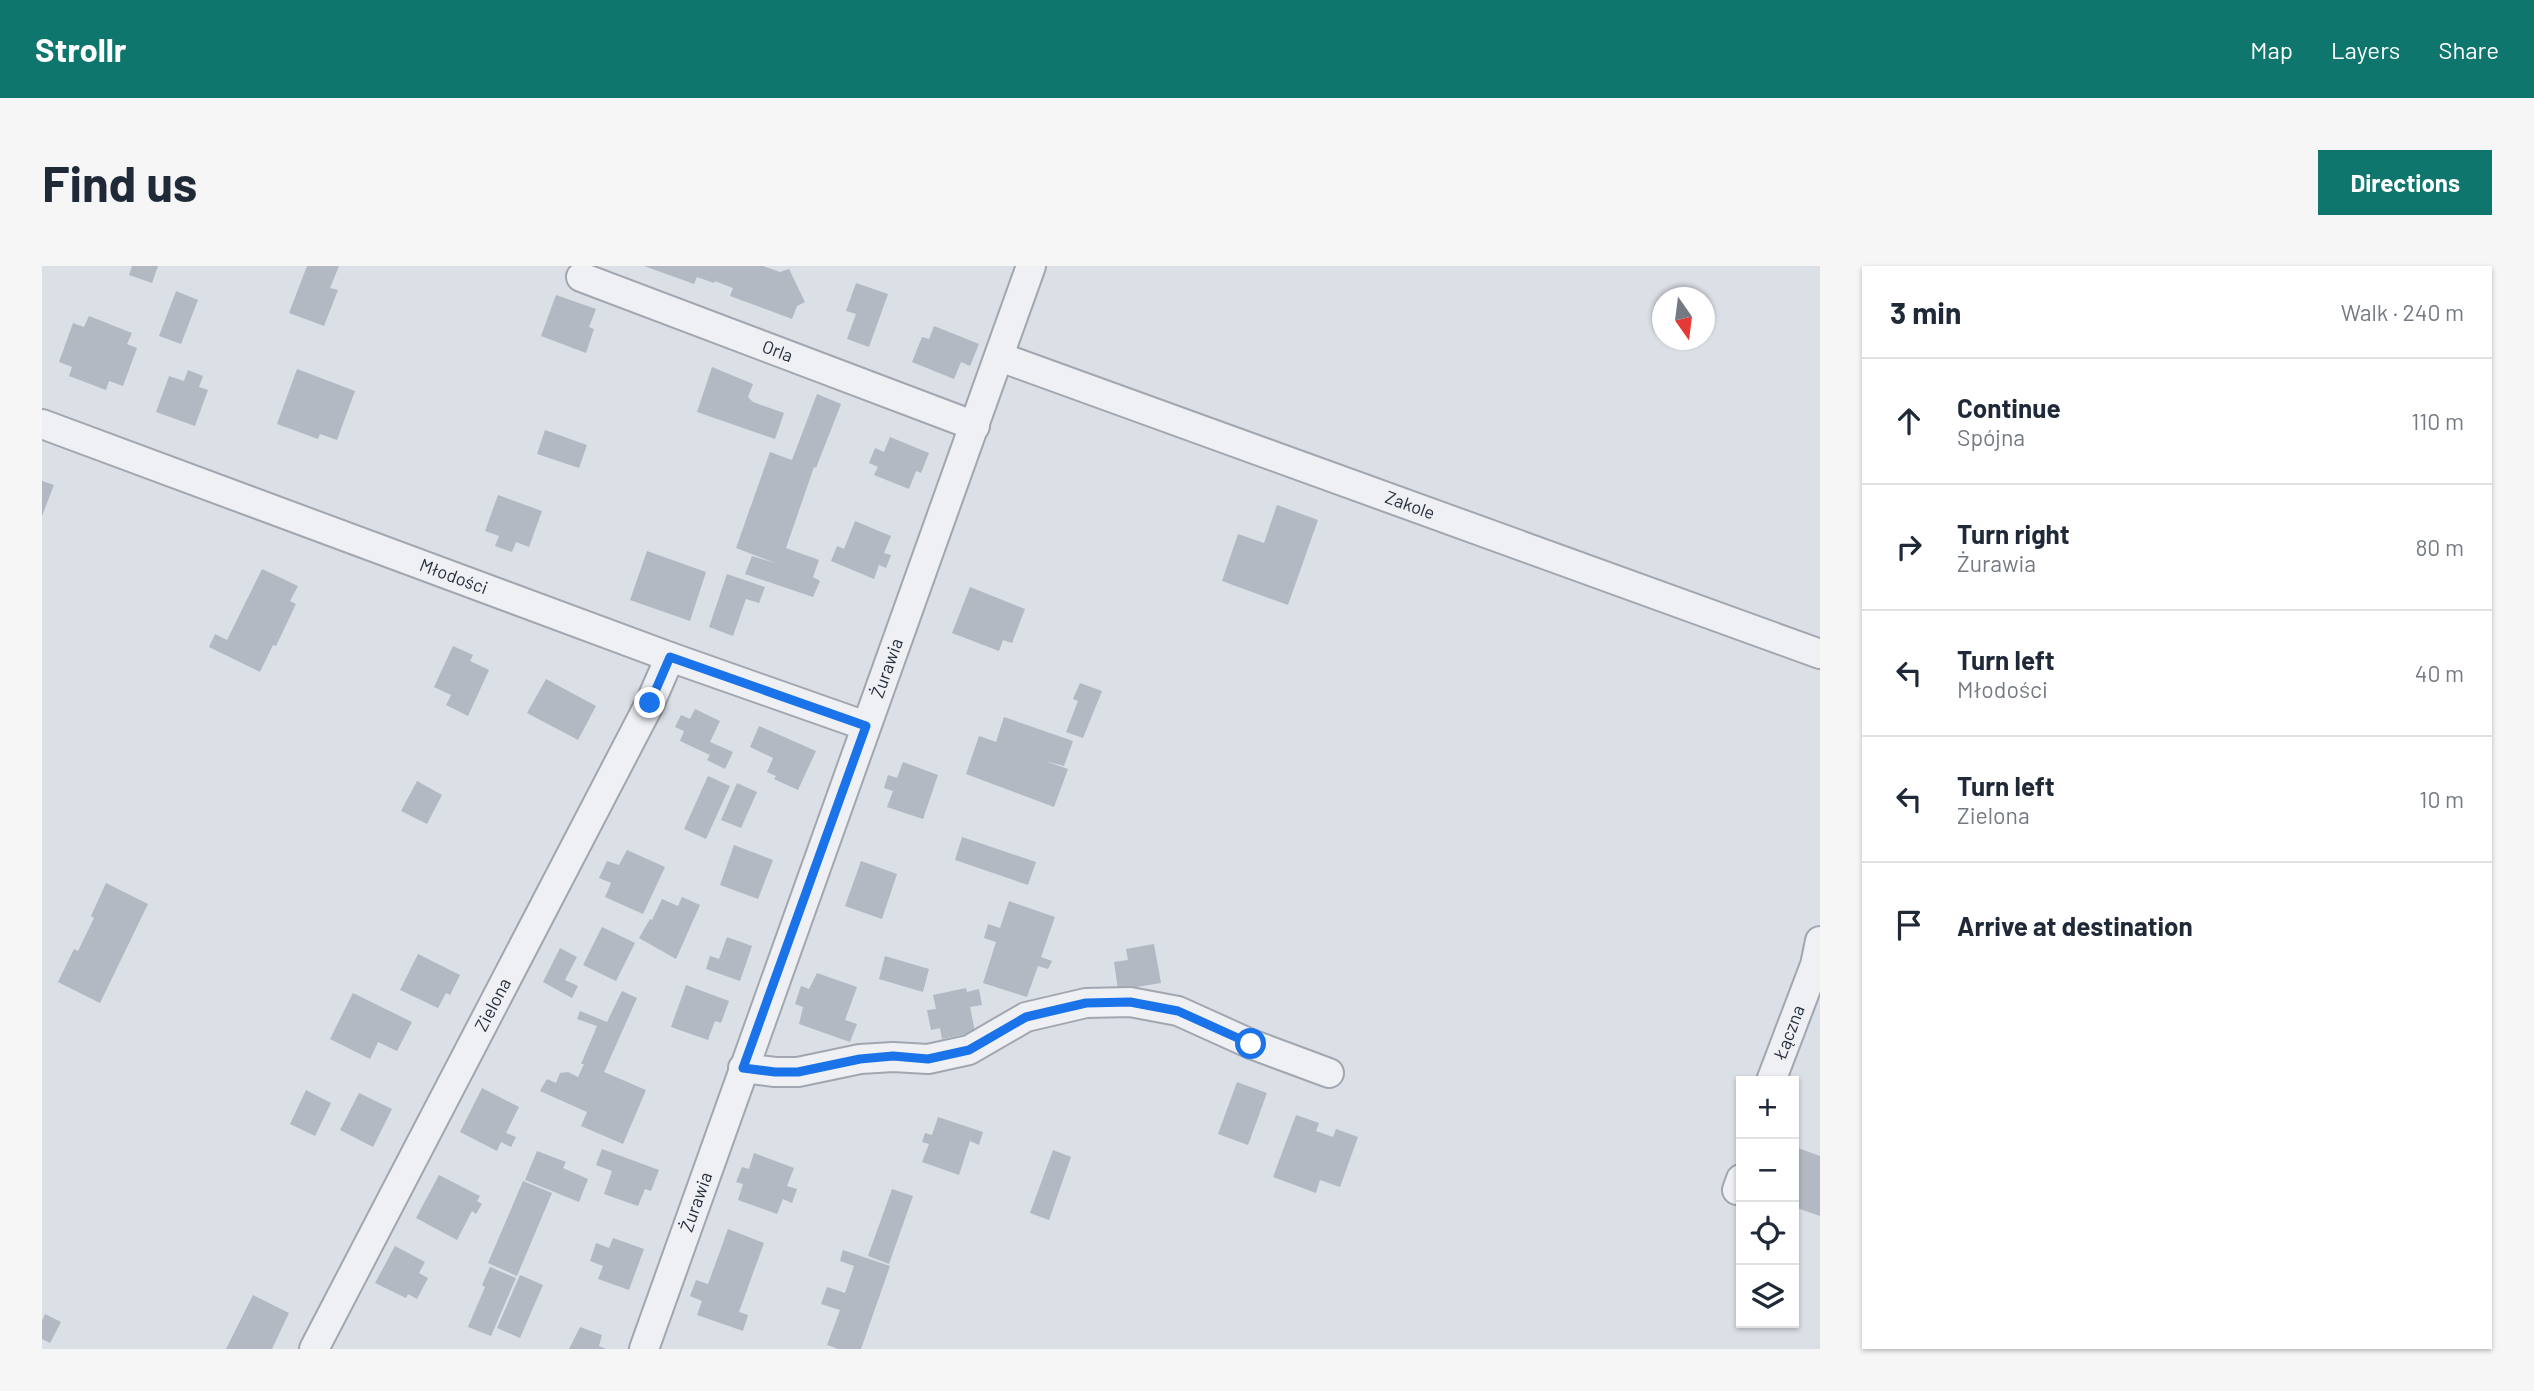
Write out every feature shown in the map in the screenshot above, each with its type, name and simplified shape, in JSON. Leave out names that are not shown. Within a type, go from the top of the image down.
[{"type":"street","name":"Żurawia","points":[[644,1349],[1031,266]]},
{"type":"street","name":"Orla","points":[[581,277],[975,426]]},
{"type":"street","name":"Zakole","points":[[1000,357],[1820,654]]},
{"type":"street","name":"Młodości","points":[[42,424],[670,657],[866,726]]},
{"type":"street","name":"Zielona","points":[[314,1349],[644,715],[670,657]]},
{"type":"street","name":"Łączna","points":[[1773,1076],[1815,965],[1820,941]]},
{"type":"street","points":[[743,1068],[798,1072],[860,1059],[893,1056],[928,1059],[969,1050],[1026,1017],[1086,1003],[1130,1002],[1178,1011],[1251,1044],[1329,1073]]},
{"type":"building","points":[[132,266],[158,266],[152,283],[129,275]]},
{"type":"building","points":[[307,266],[339,266],[330,288],[338,290],[324,326],[289,313]]},
{"type":"building","points":[[644,266],[763,266],[780,272],[789,269],[805,302],[797,306],[792,319],[730,296],[733,288],[715,281],[714,283],[697,277],[694,284]]},
{"type":"building","points":[[856,283],[888,294],[869,347],[847,339],[856,314],[846,311]]},
{"type":"building","points":[[176,291],[198,300],[181,344],[159,336]]},
{"type":"building","points":[[556,295],[596,309],[589,327],[594,329],[586,353],[541,336]]},
{"type":"building","points":[[89,316],[132,333],[127,344],[137,348],[123,386],[109,381],[106,390],[69,376],[72,367],[59,362],[73,323],[84,327]]},
{"type":"building","points":[[934,326],[979,344],[970,366],[961,362],[954,379],[912,362],[922,337],[929,339]]},
{"type":"building","points":[[712,367],[753,384],[748,397],[753,402],[784,413],[775,439],[697,412]]},
{"type":"building","points":[[297,369],[355,391],[337,440],[320,434],[318,439],[277,424]]},
{"type":"building","points":[[188,370],[203,376],[199,387],[208,390],[195,426],[156,412],[169,376],[184,381]]},
{"type":"building","points":[[817,394],[841,404],[816,468],[814,467],[786,548],[819,560],[813,577],[820,581],[813,597],[745,574],[752,556],[778,564],[736,548],[770,452],[792,460]]},
{"type":"building","points":[[545,430],[587,445],[579,468],[537,454]]},
{"type":"building","points":[[890,437],[929,453],[921,473],[916,471],[909,489],[874,475],[878,467],[869,463],[875,448],[884,452]]},
{"type":"building","points":[[42,481],[54,485],[42,516]]},
{"type":"building","points":[[498,495],[542,511],[529,547],[516,542],[512,552],[495,546],[499,536],[485,531]]},
{"type":"building","points":[[1277,505],[1318,520],[1288,605],[1222,581],[1238,534],[1264,543]]},
{"type":"building","points":[[855,521],[891,536],[884,553],[891,555],[886,568],[879,565],[874,579],[831,561],[837,546],[844,549]]},
{"type":"building","points":[[647,551],[706,572],[690,621],[630,600]]},
{"type":"building","points":[[262,569],[298,586],[290,601],[296,604],[260,672],[209,647],[215,634],[227,640]]},
{"type":"building","points":[[727,574],[765,587],[759,603],[746,599],[733,636],[709,627]]},
{"type":"building","points":[[970,587],[1025,609],[1012,643],[1003,640],[999,651],[952,633]]},
{"type":"building","points":[[453,646],[473,655],[470,661],[489,670],[468,716],[446,705],[451,695],[434,687]]},
{"type":"building","points":[[546,679],[596,706],[578,740],[527,713]]},
{"type":"building","points":[[1080,683],[1102,691],[1083,738],[1066,732],[1078,701],[1073,699]]},
{"type":"building","points":[[695,709],[720,721],[710,742],[733,752],[725,769],[707,760],[710,755],[680,741],[684,731],[675,727],[681,715],[690,719]]},
{"type":"building","points":[[1004,717],[1073,741],[1064,766],[1045,761],[1068,769],[1054,807],[966,774],[979,736],[996,742]]},
{"type":"building","points":[[759,726],[816,751],[798,790],[774,779],[776,776],[767,772],[773,758],[750,747]]},
{"type":"building","points":[[903,762],[938,775],[923,819],[887,807],[893,791],[884,788],[888,775],[897,778]]},
{"type":"building","points":[[708,776],[730,786],[706,839],[684,829]]},
{"type":"building","points":[[417,781],[442,795],[427,824],[401,811]]},
{"type":"building","points":[[737,783],[757,792],[741,828],[721,820]]},
{"type":"building","points":[[962,837],[1036,862],[1028,885],[955,860]]},
{"type":"building","points":[[734,845],[773,860],[758,899],[720,885]]},
{"type":"building","points":[[627,850],[665,867],[643,914],[605,897],[611,883],[599,878],[607,861],[619,865]]},
{"type":"building","points":[[861,861],[897,874],[882,919],[845,906]]},
{"type":"building","points":[[106,883],[148,904],[100,1003],[58,982],[74,949],[78,951],[94,918],[91,916]]},
{"type":"building","points":[[682,897],[700,905],[676,959],[639,938],[662,899],[678,906]]},
{"type":"building","points":[[1009,901],[1055,917],[1041,957],[1052,961],[1048,969],[1038,966],[1027,997],[983,983],[996,942],[984,938],[988,924],[1000,928]]},
{"type":"building","points":[[602,927],[635,943],[616,981],[583,965]]},
{"type":"building","points":[[727,937],[752,946],[740,981],[706,969],[710,956],[719,959]]},
{"type":"building","points":[[1154,944],[1161,983],[1118,990],[1114,962],[1128,960],[1126,949]]},
{"type":"building","points":[[560,948],[577,957],[565,980],[578,986],[572,998],[543,982]]},
{"type":"building","points":[[418,954],[460,975],[450,995],[446,993],[438,1008],[400,990]]},
{"type":"building","points":[[885,956],[929,969],[923,992],[879,979]]},
{"type":"building","points":[[817,973],[857,987],[845,1020],[857,1024],[850,1042],[799,1024],[803,1007],[795,1004],[801,986],[809,989]]},
{"type":"building","points":[[686,985],[729,1001],[721,1023],[715,1021],[708,1040],[671,1027]]},
{"type":"building","points":[[966,988],[967,992],[979,989],[982,1005],[970,1007],[975,1032],[942,1039],[940,1028],[931,1030],[927,1010],[936,1009],[933,995]]},
{"type":"building","points":[[622,991],[637,998],[604,1072],[646,1090],[623,1144],[581,1126],[587,1112],[540,1091],[547,1079],[556,1083],[560,1073],[568,1072],[578,1077],[597,1026],[577,1019],[580,1011],[607,1022]]},
{"type":"building","points":[[353,993],[412,1022],[397,1051],[378,1042],[370,1059],[330,1039]]},
{"type":"building","points":[[1237,1082],[1267,1093],[1248,1145],[1218,1134]]},
{"type":"building","points":[[482,1088],[519,1107],[506,1133],[516,1137],[511,1147],[501,1142],[497,1151],[460,1132]]},
{"type":"building","points":[[306,1090],[331,1103],[315,1136],[290,1124]]},
{"type":"building","points":[[359,1093],[392,1109],[373,1147],[340,1130]]},
{"type":"building","points":[[1296,1115],[1319,1123],[1316,1131],[1333,1137],[1336,1129],[1358,1137],[1340,1187],[1320,1180],[1316,1193],[1273,1177]]},
{"type":"building","points":[[938,1117],[983,1132],[979,1145],[970,1141],[959,1175],[922,1162],[929,1144],[922,1142],[925,1133],[932,1135]]},
{"type":"building","points":[[1799,1148],[1820,1156],[1820,1216],[1799,1209]]},
{"type":"building","points":[[602,1149],[659,1170],[651,1191],[645,1189],[638,1206],[604,1194],[612,1171],[596,1165]]},
{"type":"building","points":[[1053,1150],[1071,1157],[1049,1220],[1030,1213]]},
{"type":"building","points":[[537,1151],[566,1162],[563,1168],[588,1179],[579,1202],[525,1180]]},
{"type":"building","points":[[754,1153],[794,1168],[787,1186],[797,1189],[792,1203],[783,1199],[777,1214],[738,1200],[743,1184],[736,1182],[742,1167],[749,1169]]},
{"type":"building","points":[[439,1175],[480,1196],[477,1201],[482,1204],[476,1214],[472,1211],[457,1240],[416,1218]]},
{"type":"building","points":[[523,1181],[552,1193],[517,1276],[488,1263]]},
{"type":"building","points":[[892,1189],[913,1196],[889,1264],[868,1256]]},
{"type":"building","points":[[728,1229],[764,1243],[739,1312],[748,1315],[743,1331],[697,1315],[702,1301],[690,1296],[696,1280],[708,1284]]},
{"type":"building","points":[[613,1238],[644,1249],[629,1290],[598,1279],[603,1266],[590,1261],[596,1243],[609,1248]]},
{"type":"building","points":[[395,1246],[425,1262],[419,1273],[428,1278],[417,1299],[408,1294],[406,1298],[375,1283]]},
{"type":"building","points":[[843,1250],[890,1266],[861,1349],[838,1349],[827,1345],[840,1310],[821,1304],[827,1287],[845,1293],[854,1266],[840,1261]]},
{"type":"building","points":[[490,1267],[516,1278],[491,1336],[468,1327],[485,1287],[482,1285]]},
{"type":"building","points":[[520,1275],[543,1285],[520,1338],[497,1328]]},
{"type":"building","points":[[253,1295],[289,1313],[272,1349],[226,1349]]},
{"type":"building","points":[[45,1314],[61,1322],[50,1343],[42,1339],[42,1321]]},
{"type":"building","points":[[580,1327],[602,1335],[599,1346],[606,1349],[569,1349]]},
{"type":"route","points":[[650,703],[670,657],[866,726],[743,1068],[798,1072],[860,1059],[893,1056],[928,1059],[969,1050],[1026,1017],[1086,1003],[1130,1002],[1178,1011],[1251,1044]]}]
